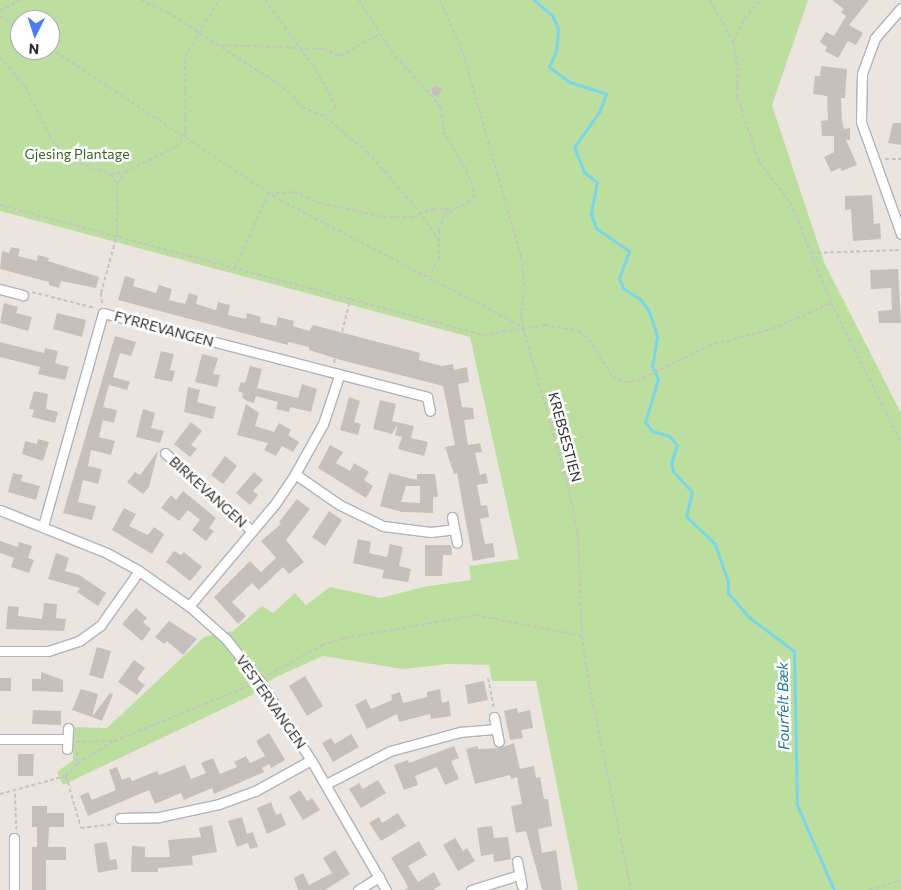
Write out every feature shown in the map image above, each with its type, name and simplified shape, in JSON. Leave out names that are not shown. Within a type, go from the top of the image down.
[{"type":"street","points":[[901,8],[875,38],[862,73],[861,122],[901,234]]},
{"type":"street","points":[[0,289],[23,296]]},
{"type":"street","name":"FYRREVANGEN","points":[[43,526],[103,313],[339,376],[427,397],[430,411]]},
{"type":"street","name":"BIRKEVANGEN","points":[[189,606],[252,531],[295,474],[322,424],[339,376]]},
{"type":"street","name":"BIRKEVANGEN","points":[[165,454],[252,531]]},
{"type":"street","points":[[295,474],[340,505],[383,526],[406,531],[454,529]]},
{"type":"street","name":"VESTERVANGEN","points":[[0,510],[107,553],[139,571],[189,606],[226,639],[259,680],[311,760],[386,890]]},
{"type":"street","points":[[452,517],[457,543]]},
{"type":"street","points":[[0,651],[48,651],[79,641],[100,626],[139,571]]},
{"type":"street","points":[[494,717],[498,742]]},
{"type":"street","points":[[0,738],[67,744],[68,728]]},
{"type":"street","points":[[326,784],[357,766],[407,745],[460,732],[496,729]]},
{"type":"street","points":[[120,818],[160,817],[219,804],[255,791],[311,760]]},
{"type":"street","points":[[14,838],[14,890]]},
{"type":"street","points":[[517,861],[522,886]]},
{"type":"street","points":[[470,890],[520,875]]},
{"type":"street","points":[[358,890],[379,877]]},
{"type":"path","points":[[0,11],[20,0]]},
{"type":"path","points":[[141,0],[200,33],[283,86],[302,107],[325,116],[367,152],[421,214],[440,242]]},
{"type":"path","points":[[0,57],[25,86],[49,135],[67,159],[110,174],[125,172],[176,146],[185,135],[185,56],[219,0]]},
{"type":"path","points":[[265,0],[302,48],[336,106],[325,116]]},
{"type":"path","points":[[269,193],[294,192],[320,203],[383,217],[421,214],[432,209],[450,209],[470,201],[475,194],[466,170],[443,131],[441,108],[380,34],[359,0]]},
{"type":"path","name":"KREBSESTIEN","points":[[440,0],[463,53],[514,228],[525,289],[521,312],[523,327],[571,503],[578,537],[582,636],[631,890]]},
{"type":"path","points":[[710,0],[733,42],[738,67],[737,96],[758,162],[790,202],[832,303],[901,442]]},
{"type":"path","points":[[733,42],[744,19],[760,0]]},
{"type":"path","points":[[218,45],[323,49],[340,56],[380,34]]},
{"type":"path","points":[[60,54],[185,135],[269,193],[523,327]]},
{"type":"path","points":[[873,160],[901,159]]},
{"type":"path","points":[[103,313],[102,293],[117,235],[117,184],[125,172]]},
{"type":"path","points":[[110,174],[117,184]]},
{"type":"path","points":[[235,267],[269,193]]},
{"type":"path","points":[[0,204],[351,297],[484,336],[502,334],[523,327],[545,325],[583,334],[618,380],[637,381],[708,346],[772,329],[832,303]]},
{"type":"path","points":[[429,278],[439,258],[439,230],[450,209]]},
{"type":"path","points":[[811,253],[901,250]]},
{"type":"path","points":[[23,296],[30,292],[97,308],[103,313]]},
{"type":"path","points":[[339,376],[334,366],[351,297]]},
{"type":"path","points":[[0,794],[15,792],[66,776],[77,764],[114,741],[164,723],[259,680],[322,645],[345,638],[476,615],[582,636]]},
{"type":"path","points":[[488,678],[494,717]]},
{"type":"path","points":[[67,744],[114,741]]},
{"type":"path","points":[[77,764],[78,742]]},
{"type":"path","points":[[66,776],[81,828],[116,824],[120,818]]},
{"type":"path","points":[[14,838],[15,792]]},
{"type":"path","points":[[869,890],[901,880]]},
{"type":"green space","name":"Gjesing Plantage","points":[[0,0],[808,0],[772,105],[824,262],[901,413],[901,890],[578,890],[536,681],[492,681],[489,665],[448,664],[403,669],[323,656],[274,678],[250,696],[63,785],[57,772],[73,760],[73,727],[107,728],[204,637],[233,631],[262,606],[273,613],[295,593],[306,605],[330,587],[381,598],[423,587],[471,580],[469,566],[519,559],[470,337],[0,211]]},
{"type":"building","points":[[832,0],[869,0],[849,25],[863,33],[856,45],[848,41],[838,58],[825,51],[827,47],[820,42],[826,32],[834,36],[846,16],[841,12],[844,9]]},
{"type":"building","points":[[821,66],[847,69],[845,98],[841,98],[842,121],[844,129],[850,128],[850,140],[846,140],[857,165],[842,171],[840,168],[831,172],[824,157],[834,152],[834,136],[822,136],[821,121],[828,120],[827,96],[813,94],[815,76],[820,76]]},
{"type":"building","points":[[437,86],[442,89],[438,97],[432,94],[432,88]]},
{"type":"building","points":[[893,123],[901,123],[901,145],[888,143]]},
{"type":"building","points":[[872,195],[874,224],[880,223],[881,239],[853,241],[851,209],[845,210],[845,196]]},
{"type":"building","points":[[11,247],[20,249],[18,256],[37,261],[38,255],[49,258],[48,261],[99,277],[96,288],[61,281],[59,288],[49,285],[49,282],[0,269],[2,251],[9,253]]},
{"type":"building","points":[[898,269],[901,323],[879,323],[878,311],[892,310],[891,288],[871,289],[870,270]]},
{"type":"building","points":[[125,276],[135,279],[133,286],[156,293],[159,285],[172,289],[169,300],[185,304],[189,293],[198,296],[196,304],[216,310],[218,302],[230,305],[228,315],[246,319],[247,313],[261,317],[260,322],[276,326],[278,317],[294,321],[293,326],[309,331],[313,325],[420,353],[419,360],[442,366],[453,364],[454,370],[467,367],[469,382],[458,384],[462,407],[473,408],[474,419],[464,420],[468,445],[480,443],[482,452],[475,453],[480,475],[486,473],[488,483],[477,485],[481,506],[487,505],[489,517],[480,519],[485,544],[493,543],[495,557],[473,561],[457,473],[454,474],[445,447],[455,445],[443,386],[341,360],[309,350],[309,347],[288,342],[288,345],[118,300]]},
{"type":"building","points":[[4,303],[18,307],[16,313],[32,317],[28,331],[0,323]]},
{"type":"building","points":[[57,313],[86,320],[82,337],[53,329]]},
{"type":"building","points":[[115,336],[136,342],[131,356],[120,353],[113,377],[130,382],[127,390],[109,385],[103,407],[117,410],[114,423],[103,420],[99,437],[115,441],[111,455],[91,450],[88,466],[102,469],[98,484],[83,480],[78,502],[96,506],[92,520],[63,513]]},
{"type":"building","points":[[0,342],[44,353],[45,348],[58,351],[55,363],[69,367],[65,380],[38,374],[40,367],[0,357]]},
{"type":"building","points":[[161,351],[174,354],[170,370],[175,371],[172,382],[154,378]]},
{"type":"building","points":[[202,354],[218,358],[213,374],[220,375],[217,387],[195,382]]},
{"type":"building","points":[[250,366],[262,369],[257,388],[298,398],[302,384],[317,389],[311,412],[290,407],[289,412],[276,409],[278,402],[256,396],[254,403],[247,401],[242,397],[243,393],[238,391],[241,382],[245,383]]},
{"type":"building","points":[[188,387],[200,390],[197,402],[216,407],[213,419],[184,412]]},
{"type":"building","points":[[34,391],[48,394],[46,409],[58,412],[55,423],[32,417],[34,410],[29,409]]},
{"type":"building","points":[[349,397],[360,401],[354,422],[361,424],[358,435],[340,430]]},
{"type":"building","points":[[380,400],[396,404],[392,421],[414,426],[411,438],[428,442],[424,456],[398,449],[402,437],[395,435],[398,424],[392,434],[373,429]]},
{"type":"building","points":[[246,404],[259,413],[255,426],[274,432],[279,423],[291,430],[288,435],[299,442],[293,452],[282,446],[276,456],[264,450],[268,443],[237,435]]},
{"type":"building","points":[[143,409],[155,413],[151,428],[164,431],[160,443],[136,437]]},
{"type":"building","points":[[191,422],[202,431],[191,445],[197,449],[190,457],[174,444]]},
{"type":"building","points":[[38,439],[49,442],[43,461],[22,454],[25,441],[37,444]]},
{"type":"building","points":[[330,445],[343,452],[336,463],[350,471],[354,463],[369,472],[364,480],[373,486],[366,498],[318,468]]},
{"type":"building","points":[[158,451],[149,487],[143,494],[127,482],[135,472],[140,475]]},
{"type":"building","points":[[225,456],[237,466],[223,484],[211,475]]},
{"type":"building","points":[[254,472],[263,480],[253,491],[258,495],[250,505],[236,493]]},
{"type":"building","points":[[13,473],[23,475],[21,481],[40,486],[36,500],[8,492]]},
{"type":"building","points":[[389,473],[417,480],[417,474],[435,474],[438,497],[433,497],[433,513],[402,512],[380,506]],"holes":[[[406,486],[420,486],[420,503],[401,502]]]},
{"type":"building","points":[[183,491],[216,518],[209,528],[214,531],[206,541],[192,530],[200,520],[188,510],[179,521],[161,508],[171,495],[176,500]]},
{"type":"building","points":[[297,499],[310,509],[286,540],[304,562],[289,574],[283,567],[259,590],[252,583],[232,602],[246,616],[238,624],[214,597],[250,561],[261,572],[276,558],[261,541],[281,524],[279,522]]},
{"type":"building","points":[[124,508],[136,514],[129,526],[148,535],[154,527],[164,534],[152,554],[112,530]]},
{"type":"building","points":[[329,511],[342,520],[325,546],[312,537]]},
{"type":"building","points":[[358,539],[371,542],[369,553],[387,557],[390,544],[403,547],[399,566],[411,569],[408,582],[382,578],[384,570],[353,563]]},
{"type":"building","points":[[0,541],[18,547],[19,542],[32,546],[28,558],[34,560],[29,573],[11,567],[14,558],[0,553]]},
{"type":"building","points":[[425,545],[451,545],[452,555],[443,555],[442,576],[425,576]]},
{"type":"building","points":[[174,551],[181,555],[184,552],[202,567],[190,581],[166,562]]},
{"type":"building","points":[[56,553],[69,558],[65,571],[79,575],[106,593],[98,606],[77,592],[80,588],[48,579]]},
{"type":"building","points":[[44,603],[57,604],[56,618],[66,619],[64,631],[6,629],[8,606],[19,607],[18,616],[42,619]]},
{"type":"building","points":[[136,608],[147,618],[143,622],[151,629],[142,641],[122,624]]},
{"type":"building","points":[[169,621],[197,639],[183,655],[167,641],[164,644],[155,637]]},
{"type":"building","points":[[97,647],[111,651],[103,679],[89,675]]},
{"type":"building","points":[[134,660],[145,668],[137,679],[145,685],[137,695],[118,682]]},
{"type":"building","points":[[41,672],[63,680],[63,692],[32,691],[32,679],[41,679]]},
{"type":"building","points":[[305,676],[323,706],[307,716],[289,686]]},
{"type":"building","points":[[0,678],[11,678],[11,691],[0,691]]},
{"type":"building","points":[[484,681],[488,700],[468,704],[465,685]]},
{"type":"building","points":[[81,689],[98,694],[92,717],[72,710]]},
{"type":"building","points":[[440,689],[442,703],[449,701],[451,716],[431,719],[430,714],[399,722],[397,714],[367,729],[355,705],[366,699],[371,709],[392,700],[391,695],[400,692],[403,703],[427,697],[427,692]]},
{"type":"building","points":[[110,693],[113,694],[102,721],[92,717]]},
{"type":"building","points":[[517,708],[518,713],[530,710],[533,728],[521,730],[523,738],[510,740],[504,711]]},
{"type":"building","points":[[33,710],[61,711],[61,725],[32,724]]},
{"type":"building","points":[[269,733],[285,760],[271,768],[269,764],[262,768],[264,772],[214,794],[212,788],[184,800],[181,793],[155,804],[149,790],[88,816],[80,796],[88,792],[92,800],[116,790],[109,770],[117,767],[122,780],[130,777],[132,781],[157,771],[159,775],[185,765],[191,779],[206,773],[201,763],[213,758],[220,774],[237,767],[234,762],[246,756],[250,763],[265,756],[256,741]]},
{"type":"building","points":[[351,734],[359,747],[333,762],[322,743],[331,738],[335,744]]},
{"type":"building","points":[[514,743],[520,769],[534,766],[536,778],[540,777],[544,799],[548,799],[552,826],[538,829],[542,853],[556,850],[562,890],[542,890],[526,831],[516,833],[511,806],[522,804],[517,777],[511,779],[510,775],[475,784],[466,749],[478,746],[478,749],[500,748]]},
{"type":"building","points":[[454,746],[459,758],[451,761],[459,779],[445,785],[437,767],[415,776],[418,785],[404,790],[394,765],[408,760],[409,763]]},
{"type":"building","points":[[18,754],[34,754],[33,776],[18,776]]},
{"type":"building","points":[[378,780],[386,793],[361,808],[349,789],[359,783],[363,789]]},
{"type":"building","points":[[300,790],[307,801],[312,798],[320,810],[303,820],[289,797]]},
{"type":"building","points":[[271,802],[276,815],[281,813],[286,825],[267,834],[257,808]]},
{"type":"building","points":[[32,806],[47,806],[47,813],[64,813],[64,827],[49,827],[48,847],[66,847],[66,860],[46,860],[46,890],[32,890],[32,847],[37,847],[37,827],[32,827]]},
{"type":"building","points":[[398,813],[406,826],[381,841],[369,823],[379,817],[382,823]]},
{"type":"building","points":[[242,817],[247,834],[253,832],[258,847],[250,849],[248,843],[237,847],[228,821]]},
{"type":"building","points":[[212,825],[217,852],[192,856],[193,865],[158,868],[158,872],[131,872],[132,846],[145,847],[145,857],[170,857],[168,840],[201,837],[199,828]]},
{"type":"building","points":[[492,826],[494,838],[508,837],[511,859],[494,862],[493,854],[481,856],[477,828]]},
{"type":"building","points":[[455,838],[463,851],[467,848],[475,861],[458,871],[443,845]]},
{"type":"building","points":[[419,841],[427,855],[408,866],[418,882],[434,872],[441,885],[433,890],[404,890],[408,888],[391,858]]},
{"type":"building","points":[[107,842],[110,860],[116,859],[118,869],[98,873],[94,844]]},
{"type":"building","points":[[335,850],[350,874],[325,890],[298,890],[294,878],[303,873],[309,885],[332,873],[323,858]]},
{"type":"waterway","name":"Fourfelt Bæk","points":[[534,0],[552,15],[558,29],[556,51],[549,67],[570,82],[606,94],[599,112],[574,147],[584,172],[597,182],[591,214],[596,228],[629,251],[619,278],[623,288],[640,299],[649,311],[657,336],[652,366],[658,379],[645,422],[652,431],[669,436],[677,445],[671,463],[673,471],[692,492],[686,516],[715,544],[728,581],[728,593],[750,618],[794,651],[797,805],[834,890]]}]
